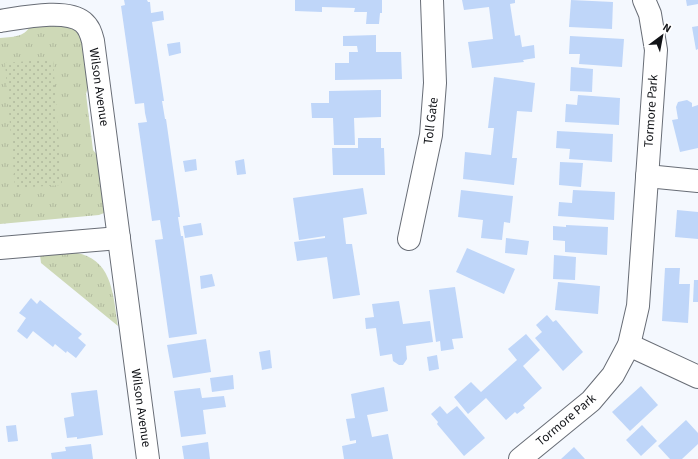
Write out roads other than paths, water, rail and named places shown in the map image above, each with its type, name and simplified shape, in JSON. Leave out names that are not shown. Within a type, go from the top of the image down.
[{"type":"street","name":"Toll Gate","points":[[409,239],[431,135],[436,83],[432,0]]},
{"type":"street","name":"Tormore Park","points":[[523,457],[591,401],[613,375],[629,345],[638,306],[656,50],[650,14],[644,0]]},
{"type":"street","name":"Wilson Avenue","points":[[0,21],[59,14],[71,16],[83,22],[90,30],[93,41],[148,459]]},
{"type":"street","points":[[647,176],[698,181]]},
{"type":"street","points":[[0,248],[119,238]]},
{"type":"street","points":[[629,345],[698,377]]}]
